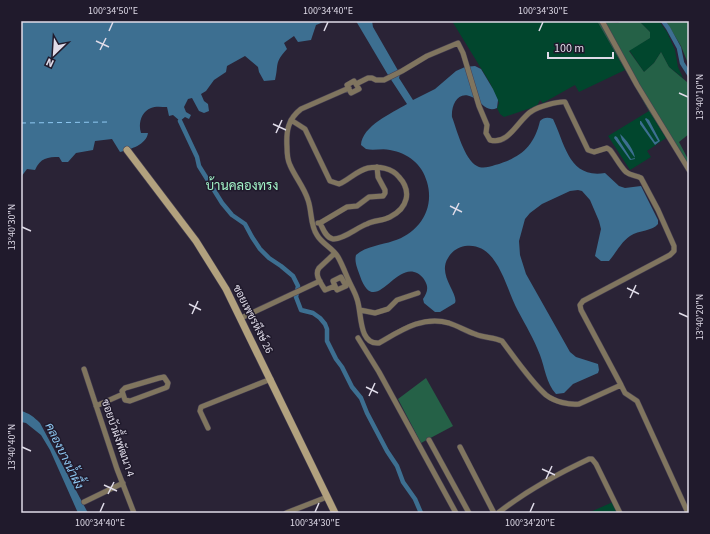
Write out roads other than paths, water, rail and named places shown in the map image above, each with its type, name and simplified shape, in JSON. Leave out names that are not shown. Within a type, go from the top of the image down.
[{"type":"street","points":[[602,21],[637,85],[689,170]]},
{"type":"street","points":[[621,385],[579,404],[566,403],[547,395],[502,341],[483,338],[448,323],[429,320],[413,324],[379,343],[374,344],[370,342],[363,332],[357,298],[338,256],[317,235],[312,223],[309,201],[302,185],[287,159],[286,132],[288,125],[295,114],[301,109],[349,88],[351,93],[359,89],[356,84],[368,78],[384,80],[427,56],[458,43],[462,50],[479,106],[487,125],[487,136],[490,140],[495,141],[509,134],[518,126],[524,117],[533,110],[565,102],[588,150],[594,152],[604,148],[610,150],[626,172],[631,175],[637,175],[641,178],[658,210],[674,246],[674,251],[670,255],[583,301],[580,305],[581,310],[621,385],[625,393],[637,401],[688,513]]},
{"type":"street","points":[[291,120],[305,128],[330,181],[339,184],[358,171],[383,167],[396,173],[405,183],[407,190],[404,205],[390,217],[368,223],[335,239],[330,238],[326,234],[320,223]]},
{"type":"street","name":"ซอยเพชรหึงษ์ 26","points":[[127,150],[196,241],[226,289],[335,513]]},
{"type":"street","points":[[312,223],[320,223],[347,207],[357,206],[369,197],[383,196],[385,190],[378,177],[377,168]]},
{"type":"street","points":[[335,253],[317,271],[325,290],[335,286]]},
{"type":"street","points":[[241,318],[320,281]]},
{"type":"street","points":[[360,310],[375,313],[382,310],[388,310],[397,300],[418,292]]},
{"type":"street","points":[[358,338],[379,372],[456,513]]},
{"type":"street","name":"ซอยบัวผึ้งพัฒนา 4","points":[[84,369],[134,513]]},
{"type":"street","points":[[164,377],[168,383],[167,387],[165,388],[130,401],[125,400],[123,394],[122,391],[125,388],[164,377]]},
{"type":"street","points":[[208,428],[200,411],[201,407],[271,379]]},
{"type":"street","points":[[96,406],[123,394]]},
{"type":"street","points":[[429,440],[469,513]]},
{"type":"street","points":[[460,447],[494,513]]},
{"type":"street","points":[[498,513],[506,510],[530,490],[548,479],[589,459],[592,459],[596,464],[620,513]]},
{"type":"street","points":[[84,502],[123,483]]},
{"type":"street","points":[[286,513],[327,497]]},
{"type":"water","points":[[21,21],[326,21],[316,25],[311,40],[298,42],[294,36],[284,43],[287,49],[279,61],[275,80],[264,81],[258,67],[245,56],[227,66],[226,72],[214,80],[206,91],[201,94],[204,101],[208,104],[209,111],[204,113],[199,111],[192,98],[188,99],[184,107],[186,112],[191,115],[189,119],[185,117],[180,121],[173,115],[169,116],[167,107],[153,107],[145,112],[141,119],[141,133],[148,133],[144,141],[137,146],[120,152],[112,139],[95,141],[93,150],[76,153],[68,162],[62,162],[59,157],[45,159],[39,163],[35,170],[27,169],[21,177]]},
{"type":"water","points":[[356,21],[372,21],[373,27],[400,74],[399,78],[413,100],[435,89],[456,71],[465,67],[475,66],[481,69],[498,100],[497,108],[487,108],[472,97],[463,95],[456,100],[452,112],[452,117],[465,151],[472,162],[477,166],[483,168],[504,162],[519,155],[530,145],[540,121],[548,118],[553,119],[570,158],[583,171],[605,173],[619,186],[625,188],[641,186],[658,220],[658,224],[653,228],[627,238],[609,261],[601,261],[595,256],[601,229],[599,221],[590,200],[582,191],[578,190],[570,191],[542,204],[530,213],[525,219],[519,241],[520,255],[526,274],[570,352],[576,357],[598,364],[598,373],[573,384],[564,393],[556,394],[548,380],[535,343],[514,302],[505,280],[493,259],[486,251],[476,246],[460,247],[449,256],[445,264],[445,271],[454,295],[455,303],[440,312],[435,312],[424,303],[423,299],[427,286],[423,278],[414,272],[406,272],[378,291],[371,292],[365,287],[356,266],[356,255],[374,246],[402,237],[417,226],[423,219],[427,210],[429,192],[422,170],[413,160],[397,151],[366,149],[361,145],[366,132],[372,126],[407,104]]},
{"type":"water","points":[[646,118],[649,120],[660,141],[655,145],[640,124],[641,121],[655,142],[658,141],[645,119]]},
{"type":"water","points":[[620,134],[630,145],[634,152],[635,158],[622,140]]},
{"type":"water","points":[[615,136],[631,159],[635,158],[630,160],[614,138]]},
{"type":"water","points":[[21,411],[40,423],[88,513],[78,513],[50,450],[41,435],[26,423],[21,422]]},
{"type":"waterway","points":[[663,21],[679,48],[682,63],[689,74]]},
{"type":"waterway","points":[[180,121],[197,157],[199,166],[222,203],[232,215],[245,224],[260,249],[269,258],[293,276],[298,286],[296,297],[301,310],[313,313],[325,324],[327,329],[327,341],[336,359],[342,367],[352,387],[361,398],[367,413],[387,451],[397,466],[403,482],[415,499],[421,513]]},
{"type":"district","name":"บ้านคลองทรง","points":[[242,186]]},
{"type":"water label","name":"คลองบางน้ำผึ้ง","points":[[64,456]]}]
